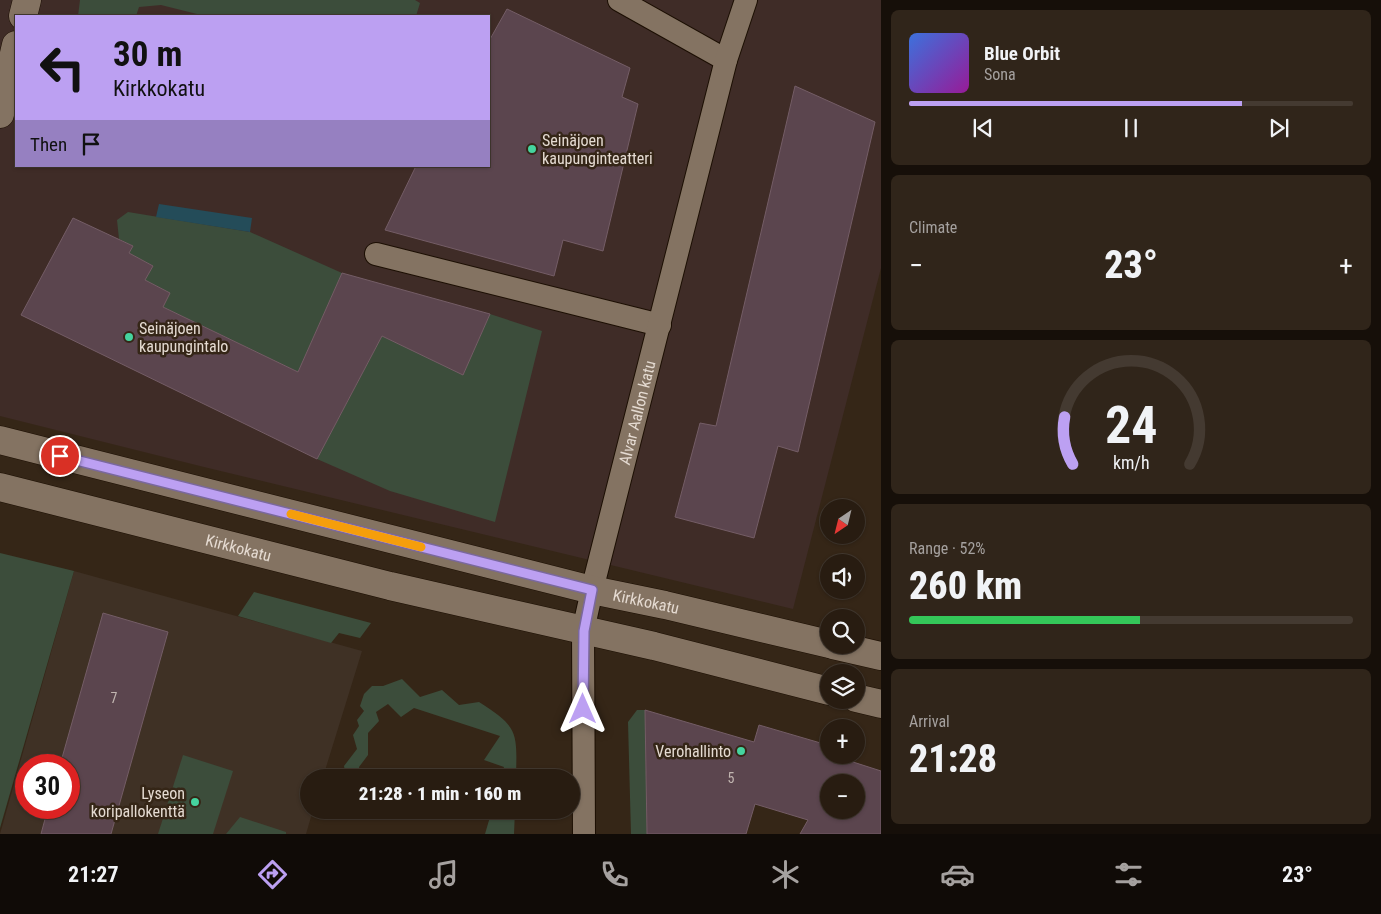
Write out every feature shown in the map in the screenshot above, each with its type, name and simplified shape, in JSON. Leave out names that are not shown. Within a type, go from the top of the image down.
[{"type":"main road","points":[[23,15],[27,0]]},
{"type":"main road","points":[[0,114],[15,49]]},
{"type":"main road","name":"Kirkkokatu","points":[[0,440],[592,590],[665,605],[820,642]]},
{"type":"main road","name":"Kirkkokatu","points":[[0,487],[390,586],[654,646],[820,689]]},
{"type":"main road","points":[[865,652],[881,656]]},
{"type":"main road","points":[[865,700],[881,704]]},
{"type":"street","points":[[619,0],[726,60]]},
{"type":"street","name":"Alvar Aallon katu","points":[[584,834],[584,631],[592,590],[726,60],[746,0]]},
{"type":"street","points":[[376,254],[660,325]]},
{"type":"shaded area","points":[[0,0],[881,0],[881,268],[793,609],[0,416]]},
{"type":"shaded area","points":[[74,571],[362,651],[325,769],[300,769],[300,819],[310,819],[306,834],[0,834],[15,781],[15,819],[80,819],[80,754],[23,754]]},
{"type":"green space","points":[[80,0],[415,0],[420,3],[416,15],[201,15],[161,5],[139,7],[136,15],[78,15]]},
{"type":"green space","points":[[128,212],[250,232],[342,273],[298,372],[163,307],[170,293],[145,280],[153,266],[129,253],[133,246],[119,239],[117,220]]},
{"type":"green space","points":[[490,314],[542,331],[495,522],[390,491],[317,459],[382,336],[463,374]]},
{"type":"green space","points":[[0,553],[74,571],[21,754],[15,754],[15,776],[0,828]]},
{"type":"green space","points":[[254,592],[371,623],[360,638],[339,633],[331,643],[238,616]]},
{"type":"green space","points":[[402,679],[420,697],[442,690],[459,705],[479,702],[502,718],[513,732],[516,750],[516,769],[503,769],[504,767],[484,760],[500,736],[414,708],[401,717],[388,704],[376,712],[379,721],[368,733],[368,755],[359,769],[345,769],[344,766],[357,749],[353,735],[359,726],[357,720],[364,711],[360,706],[364,694],[372,686],[383,686]]},
{"type":"green space","points":[[637,710],[645,710],[647,834],[631,834],[628,722]]},
{"type":"green space","name":"Lyseon koripallokenttä","points":[[183,755],[233,771],[213,834],[158,834]]},
{"type":"green space","points":[[240,817],[286,832],[286,834],[226,834]]},
{"type":"green space","points":[[489,819],[515,819],[514,834],[485,834]]},
{"type":"water","points":[[159,204],[252,218],[250,232],[156,217]]},
{"type":"building","points":[[507,9],[630,68],[622,97],[638,104],[603,251],[563,240],[554,276],[385,230],[416,167],[490,167],[490,39]]},
{"type":"building","points":[[795,86],[875,122],[798,452],[778,446],[754,538],[675,517],[700,423],[716,426]]},
{"type":"building","points":[[73,218],[133,246],[129,253],[153,266],[145,280],[170,293],[163,307],[298,372],[342,273],[490,314],[463,375],[382,336],[317,459],[21,315]]},
{"type":"building","points":[[103,613],[168,632],[111,834],[41,834],[45,819],[80,819],[80,754],[63,754]]},
{"type":"building","points":[[645,710],[754,742],[759,725],[820,743],[820,764],[859,764],[881,771],[881,834],[800,834],[808,820],[755,804],[746,834],[647,834]]},
{"type":"slow traffic","points":[[291,514],[421,547]]},
{"type":"place","name":"Seinäjoen kaupunginteatteri","points":[[532,149]]},
{"type":"place","name":"Seinäjoen kaupungintalo","points":[[129,337]]},
{"type":"place","name":"Verohallinto","points":[[741,751]]},
{"type":"place","name":"Lyseon koripallokenttä","points":[[195,802]]},
{"type":"route","points":[[60,456],[592,590],[584,631],[583,709]]}]
